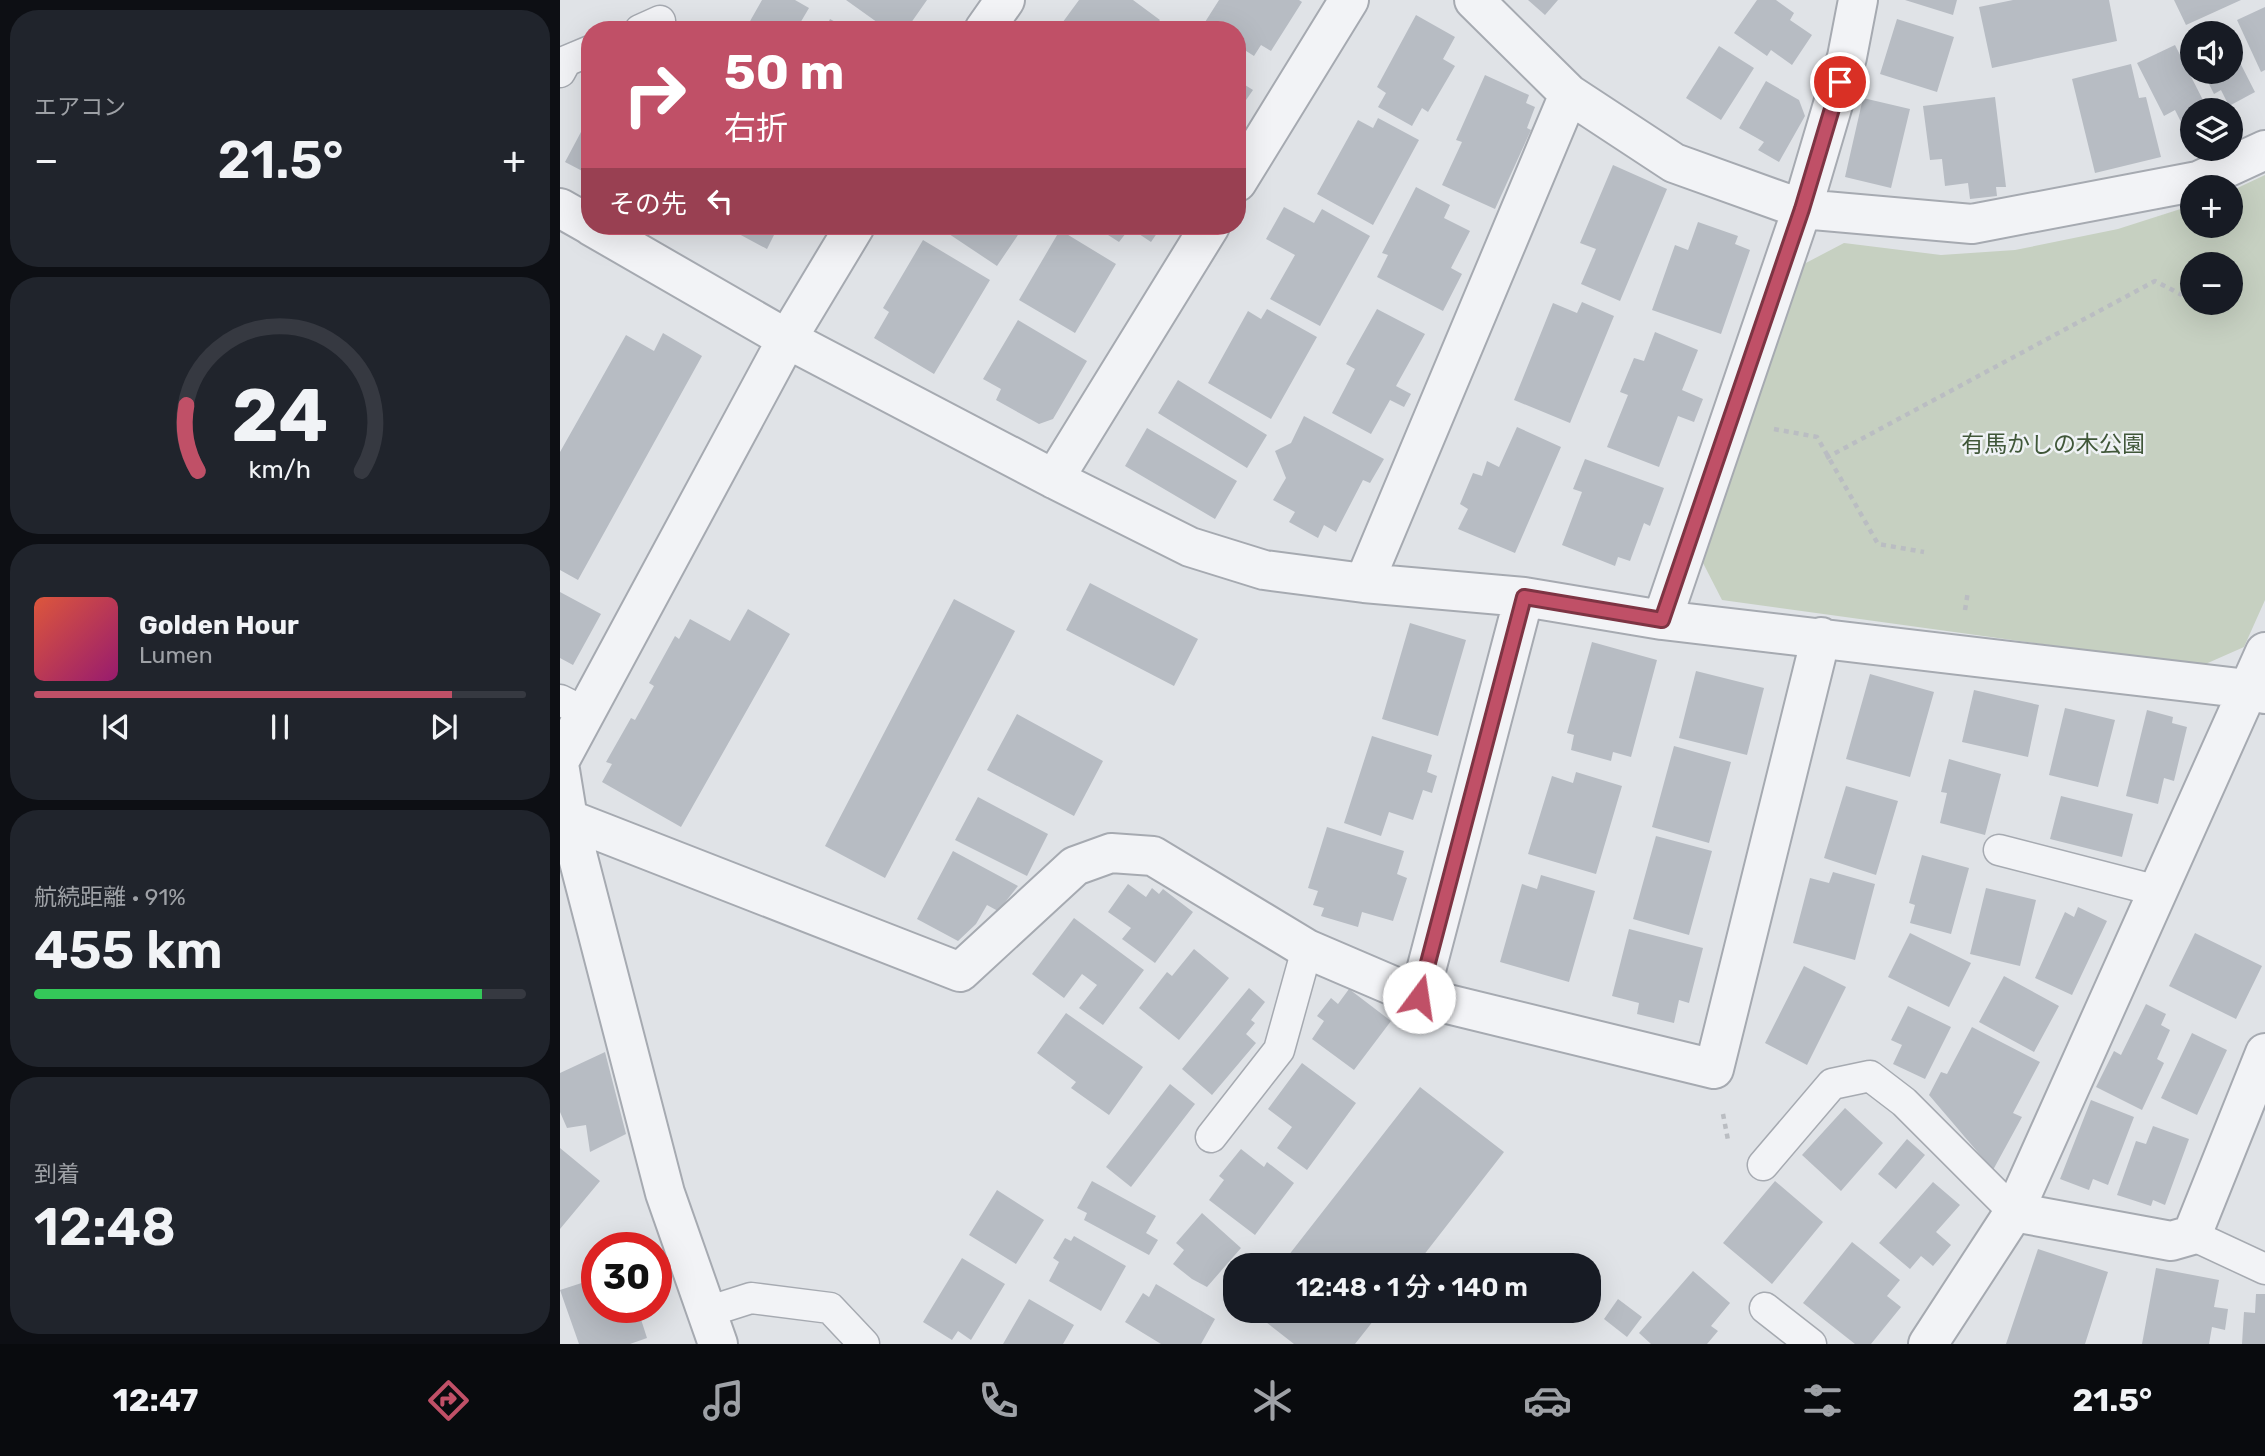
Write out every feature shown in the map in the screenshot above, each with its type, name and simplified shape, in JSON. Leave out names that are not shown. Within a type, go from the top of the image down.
[{"type":"street","points":[[990,21],[1005,0]]},
{"type":"street","points":[[1246,167],[1349,0]]},
{"type":"street","points":[[1475,0],[1569,94],[1674,163],[1802,209],[1972,224],[2198,181],[2265,150]]},
{"type":"street","points":[[1662,620],[1802,209],[1847,57],[1858,0]]},
{"type":"street","points":[[1364,583],[1569,94]]},
{"type":"street","points":[[560,208],[581,220]]},
{"type":"street","points":[[607,235],[787,339],[1054,479],[1190,547],[1264,570],[1364,583],[1524,597],[1662,620],[1821,637],[2256,692]]},
{"type":"street","points":[[560,760],[573,707],[850,235]]},
{"type":"street","points":[[1054,479],[1204,235]]},
{"type":"street","points":[[1419,997],[1524,597]]},
{"type":"street","points":[[569,819],[960,972],[1075,866],[1111,853],[1153,856],[1307,949],[1419,997],[1714,1069],[1821,637]]},
{"type":"street","points":[[1928,1344],[2014,1212],[2158,891],[2256,692],[2265,652]]},
{"type":"street","points":[[560,770],[569,819],[665,1194],[713,1328]]},
{"type":"street","points":[[2014,1212],[2171,1241],[2192,1235],[2265,1054]]},
{"type":"lane","points":[[560,72],[566,61],[581,55]]},
{"type":"lane","points":[[1999,850],[2158,891]]},
{"type":"lane","points":[[1211,1137],[1279,1050],[1307,949]]},
{"type":"lane","points":[[1763,1165],[1832,1084],[1870,1076],[1904,1102],[2014,1212]]},
{"type":"lane","points":[[2192,1235],[2265,1269]]},
{"type":"lane","points":[[713,1328],[751,1298],[830,1308],[864,1344]]},
{"type":"lane","points":[[1765,1308],[1811,1344]]},
{"type":"path","points":[[1826,458],[2155,281],[2180,294]]},
{"type":"path","points":[[1730,421],[1817,437],[1826,458],[1878,544],[1924,552]]},
{"type":"path","points":[[1714,1069],[1729,1144],[1763,1165]]},
{"type":"green space","name":"有馬かしの木公園","points":[[2265,175],[2265,600],[2244,647],[2201,666],[1722,600],[1703,563],[1802,265],[1844,243],[1941,255],[2015,250],[2118,229],[2180,209],[2180,238],[2243,238],[2243,185]]},
{"type":"building","points":[[762,0],[795,0],[809,8],[801,21],[750,21]]},
{"type":"building","points":[[846,0],[927,0],[912,21],[875,21]]},
{"type":"building","points":[[1079,0],[1133,0],[1160,20],[1159,21],[1064,21]]},
{"type":"building","points":[[1219,0],[1302,2],[1271,51],[1261,45],[1254,56],[1246,51],[1246,21],[1206,21]]},
{"type":"building","points":[[1528,0],[1558,0],[1545,15]]},
{"type":"building","points":[[1757,0],[1776,0],[1794,13],[1790,20],[1812,35],[1792,65],[1771,50],[1767,56],[1734,33]]},
{"type":"building","points":[[1905,0],[1957,0],[1953,15]]},
{"type":"building","points":[[2013,0],[2109,0],[2117,41],[1992,68],[1979,7]]},
{"type":"building","points":[[2174,0],[2241,0],[2195,21],[2184,21]]},
{"type":"building","points":[[2265,7],[2265,70],[2261,72],[2243,33],[2243,21],[2237,20]]},
{"type":"building","points":[[1416,15],[1455,37],[1443,59],[1455,66],[1428,112],[1422,108],[1412,126],[1378,107],[1386,93],[1377,87]]},
{"type":"building","points":[[1897,19],[1954,37],[1937,92],[1880,74]]},
{"type":"building","points":[[2175,45],[2180,55],[2180,84],[2195,84],[2202,98],[2180,98],[2180,120],[2175,110],[2164,116],[2137,63]]},
{"type":"building","points":[[1719,46],[1754,68],[1721,120],[1686,98]]},
{"type":"building","points":[[2131,64],[2139,98],[2146,97],[2161,157],[2095,173],[2072,79]]},
{"type":"building","points":[[2243,68],[2255,92],[2243,98],[2225,98],[2221,90],[2214,94],[2209,84],[2243,84]]},
{"type":"building","points":[[1485,75],[1529,95],[1526,103],[1535,107],[1527,128],[1531,130],[1495,209],[1442,185],[1462,142],[1456,140]]},
{"type":"building","points":[[1766,81],[1799,100],[1805,116],[1779,162],[1758,150],[1764,142],[1739,128]]},
{"type":"building","points":[[1246,86],[1253,90],[1246,100]]},
{"type":"building","points":[[1995,97],[2006,187],[1996,187],[1997,196],[1970,199],[1968,183],[1945,186],[1942,159],[1930,160],[1923,106]]},
{"type":"building","points":[[1863,98],[1910,109],[1891,188],[1845,177]]},
{"type":"building","points":[[1378,118],[1419,140],[1373,225],[1317,194],[1358,120],[1373,128]]},
{"type":"building","points":[[581,132],[581,170],[565,162]]},
{"type":"building","points":[[1613,165],[1667,189],[1620,301],[1581,284],[1596,249],[1580,243]]},
{"type":"building","points":[[1416,187],[1450,205],[1444,218],[1470,231],[1451,268],[1462,274],[1443,311],[1377,277],[1388,255],[1382,253]]},
{"type":"building","points":[[1284,207],[1314,223],[1322,209],[1370,236],[1320,326],[1270,299],[1295,255],[1266,239]]},
{"type":"building","points":[[1698,222],[1738,236],[1735,244],[1750,250],[1721,334],[1652,310],[1675,245],[1688,250]]},
{"type":"building","points":[[741,235],[774,235],[767,249]]},
{"type":"building","points":[[950,235],[1018,235],[997,266]]},
{"type":"building","points":[[1057,235],[1068,235],[1116,264],[1075,333],[1019,300]]},
{"type":"building","points":[[1108,235],[1124,235],[1119,242]]},
{"type":"building","points":[[1140,235],[1156,235],[1151,242]]},
{"type":"building","points":[[923,240],[990,280],[934,374],[874,338],[889,312],[883,308]]},
{"type":"building","points":[[1582,302],[1614,316],[1570,423],[1514,400],[1553,303],[1577,313]]},
{"type":"building","points":[[1267,309],[1317,337],[1271,419],[1208,383],[1248,311],[1261,319]]},
{"type":"building","points":[[1377,309],[1425,334],[1396,386],[1411,394],[1404,407],[1390,400],[1371,434],[1332,413],[1355,369],[1346,364]]},
{"type":"building","points":[[1018,320],[1087,361],[1053,419],[1039,424],[996,400],[1001,389],[983,379]]},
{"type":"building","points":[[1655,332],[1698,350],[1682,390],[1703,399],[1694,422],[1678,416],[1659,467],[1607,447],[1628,395],[1620,392],[1634,358],[1644,361]]},
{"type":"building","points":[[663,333],[702,356],[578,580],[560,570],[560,452],[626,335],[654,351]]},
{"type":"building","points":[[1178,380],[1267,435],[1247,468],[1158,413]]},
{"type":"building","points":[[1304,416],[1384,459],[1370,483],[1363,480],[1336,532],[1324,525],[1318,538],[1289,522],[1295,512],[1273,500],[1286,478],[1275,451],[1291,443]]},
{"type":"building","points":[[1517,427],[1561,447],[1515,553],[1458,529],[1468,509],[1460,504],[1473,473],[1482,476],[1487,461],[1499,467]]},
{"type":"building","points":[[1147,428],[1237,481],[1215,519],[1125,466]]},
{"type":"building","points":[[1585,459],[1664,488],[1650,526],[1644,523],[1630,561],[1618,557],[1615,566],[1562,545],[1582,492],[1573,489]]},
{"type":"building","points":[[1090,583],[1198,639],[1174,686],[1066,630]]},
{"type":"building","points":[[560,592],[601,614],[573,665],[560,658]]},
{"type":"building","points":[[954,599],[1015,631],[885,878],[825,846]]},
{"type":"building","points":[[748,609],[790,634],[681,827],[602,782],[612,764],[606,762],[631,718],[635,720],[654,686],[649,683],[675,636],[679,639],[690,619],[730,641]]},
{"type":"building","points":[[1410,623],[1466,640],[1438,736],[1382,719]]},
{"type":"building","points":[[1592,642],[1657,660],[1631,757],[1613,752],[1611,761],[1571,750],[1574,735],[1567,733]]},
{"type":"building","points":[[1696,671],[1764,688],[1747,755],[1679,738]]},
{"type":"building","points":[[1870,674],[1934,692],[1910,777],[1846,759]]},
{"type":"building","points":[[1974,690],[2039,705],[2028,757],[1962,742]]},
{"type":"building","points":[[2065,708],[2115,720],[2098,787],[2049,775]]},
{"type":"building","points":[[2147,710],[2173,717],[2172,723],[2187,727],[2174,781],[2164,778],[2158,804],[2126,796]]},
{"type":"building","points":[[1017,714],[1103,761],[1074,816],[987,770]]},
{"type":"building","points":[[1372,736],[1432,755],[1427,772],[1437,776],[1432,793],[1423,790],[1413,820],[1389,812],[1381,836],[1344,823]]},
{"type":"building","points":[[1674,746],[1731,762],[1709,843],[1652,827]]},
{"type":"building","points":[[1949,759],[2001,774],[1985,835],[1940,823],[1947,793],[1941,792]]},
{"type":"building","points":[[1576,772],[1622,786],[1596,874],[1528,854],[1552,776],[1573,783]]},
{"type":"building","points":[[1846,786],[1898,801],[1876,875],[1824,858]]},
{"type":"building","points":[[2061,796],[2133,814],[2122,857],[2050,839]]},
{"type":"building","points":[[978,797],[1048,834],[1027,876],[955,840]]},
{"type":"building","points":[[1327,827],[1404,851],[1397,874],[1407,878],[1393,921],[1362,912],[1358,927],[1321,916],[1324,908],[1313,905],[1318,891],[1308,888]]},
{"type":"building","points":[[1656,836],[1712,851],[1689,935],[1633,919]]},
{"type":"building","points":[[953,851],[1018,886],[998,911],[987,905],[976,924],[958,941],[917,919]]},
{"type":"building","points":[[1922,855],[1969,868],[1951,934],[1910,923],[1915,905],[1909,903]]},
{"type":"building","points":[[1833,872],[1875,884],[1855,960],[1793,943],[1810,878],[1829,883]]},
{"type":"building","points":[[1541,875],[1595,891],[1569,982],[1500,962],[1522,884],[1537,889]]},
{"type":"building","points":[[1128,884],[1146,897],[1152,888],[1159,894],[1163,889],[1193,912],[1155,963],[1122,939],[1131,928],[1108,912]]},
{"type":"building","points":[[1986,888],[2036,900],[2020,966],[1970,954]]},
{"type":"building","points":[[2078,907],[2107,921],[2072,995],[2035,978],[2065,912],[2074,917]]},
{"type":"building","points":[[1074,918],[1144,970],[1103,1025],[1079,1008],[1097,985],[1082,974],[1064,998],[1032,974]]},
{"type":"building","points":[[1629,929],[1703,948],[1689,1003],[1679,1000],[1674,1023],[1637,1014],[1639,1003],[1612,996]]},
{"type":"building","points":[[1910,933],[1971,963],[1949,1007],[1888,977]]},
{"type":"building","points":[[2195,933],[2262,966],[2236,1019],[2169,986]]},
{"type":"building","points":[[1194,949],[1229,978],[1179,1040],[1139,1008],[1167,972],[1172,976]]},
{"type":"building","points":[[1804,966],[1846,987],[1807,1065],[1765,1043]]},
{"type":"building","points":[[2004,976],[2059,1006],[2034,1052],[1979,1022]]},
{"type":"building","points":[[1249,988],[1265,1002],[1251,1020],[1255,1023],[1246,1034],[1256,1043],[1212,1095],[1182,1069]]},
{"type":"building","points":[[1349,989],[1391,1021],[1354,1070],[1312,1039],[1324,1021],[1317,1016],[1331,998],[1338,1004]]},
{"type":"building","points":[[2146,1004],[2166,1014],[2161,1025],[2170,1030],[2157,1059],[2164,1063],[2142,1110],[2096,1087],[2114,1051],[2121,1055]]},
{"type":"building","points":[[1908,1006],[1951,1027],[1925,1079],[1893,1064],[1902,1045],[1891,1040]]},
{"type":"building","points":[[1066,1013],[1143,1067],[1109,1115],[1071,1088],[1076,1082],[1037,1053]]},
{"type":"building","points":[[1972,1027],[2040,1062],[2013,1113],[2022,1117],[1993,1170],[1929,1095],[1941,1072],[1947,1074]]},
{"type":"building","points":[[2192,1033],[2227,1050],[2197,1115],[2161,1098]]},
{"type":"building","points":[[605,1052],[626,1134],[590,1152],[586,1125],[567,1128],[560,1112],[560,1073]]},
{"type":"building","points":[[1302,1063],[1356,1103],[1307,1170],[1277,1148],[1292,1127],[1268,1109]]},
{"type":"building","points":[[1170,1084],[1195,1104],[1131,1187],[1106,1167]]},
{"type":"building","points":[[1420,1087],[1504,1152],[1425,1253],[1290,1253]]},
{"type":"building","points":[[2091,1100],[2134,1117],[2108,1185],[2093,1179],[2089,1190],[2060,1179]]},
{"type":"building","points":[[1845,1108],[1883,1143],[1841,1191],[1802,1155]]},
{"type":"building","points":[[2153,1126],[2189,1139],[2165,1205],[2153,1200],[2151,1206],[2117,1195],[2136,1141],[2146,1144]]},
{"type":"building","points":[[1907,1139],[1925,1155],[1896,1189],[1878,1174]]},
{"type":"building","points":[[560,1148],[600,1181],[560,1229]]},
{"type":"building","points":[[1241,1149],[1264,1167],[1267,1162],[1294,1183],[1255,1235],[1209,1200],[1224,1180],[1219,1176]]},
{"type":"building","points":[[1092,1181],[1156,1216],[1146,1233],[1158,1240],[1149,1255],[1084,1220],[1087,1213],[1077,1208]]},
{"type":"building","points":[[1775,1181],[1823,1222],[1772,1284],[1723,1243]]},
{"type":"building","points":[[1933,1182],[1960,1205],[1936,1232],[1951,1245],[1933,1266],[1921,1256],[1910,1269],[1879,1243]]},
{"type":"building","points":[[997,1190],[1044,1220],[1016,1264],[969,1235]]},
{"type":"building","points":[[1202,1213],[1241,1248],[1237,1253],[1223,1253],[1223,1269],[1207,1287],[1173,1264],[1184,1250],[1176,1243]]},
{"type":"building","points":[[1074,1236],[1126,1266],[1101,1311],[1049,1281],[1059,1262],[1053,1258],[1065,1238],[1071,1241]]},
{"type":"building","points":[[1852,1242],[1900,1280],[1887,1296],[1901,1307],[1871,1344],[1855,1344],[1803,1303]]},
{"type":"building","points":[[2038,1249],[2108,1272],[2085,1344],[2006,1344]]},
{"type":"building","points":[[962,1258],[1005,1284],[971,1340],[958,1331],[952,1340],[923,1322]]},
{"type":"building","points":[[2156,1268],[2219,1280],[2214,1307],[2228,1309],[2225,1330],[2212,1327],[2209,1344],[2142,1344]]},
{"type":"building","points":[[1693,1271],[1730,1303],[1711,1326],[1718,1331],[1707,1344],[1651,1344],[1639,1333]]},
{"type":"building","points":[[581,1283],[581,1323],[642,1323],[647,1338],[630,1344],[579,1344],[560,1290]]},
{"type":"building","points":[[1156,1284],[1215,1319],[1201,1344],[1161,1344],[1125,1322],[1143,1293],[1149,1297]]},
{"type":"building","points":[[2256,1294],[2265,1294],[2265,1344],[2242,1344],[2244,1312],[2255,1313]]},
{"type":"building","points":[[1029,1299],[1074,1325],[1063,1344],[1003,1344]]},
{"type":"building","points":[[1618,1299],[1642,1317],[1627,1337],[1604,1319]]},
{"type":"building","points":[[1267,1323],[1372,1323],[1355,1344],[1294,1344]]},
{"type":"route","points":[[1419,997],[1524,597],[1662,620],[1802,209],[1840,82]]}]
